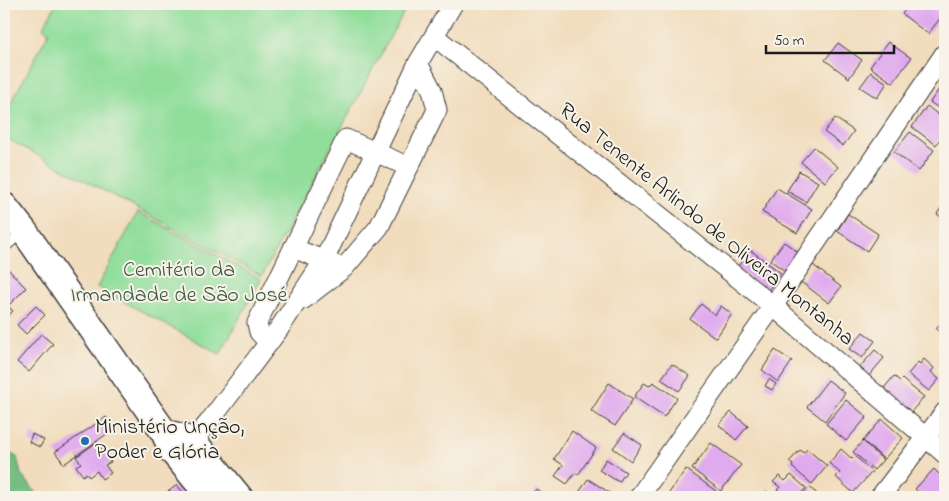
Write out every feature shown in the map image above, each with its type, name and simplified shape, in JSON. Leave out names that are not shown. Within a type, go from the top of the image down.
[{"type":"main road","points":[[4,206],[177,442],[210,497]]},
{"type":"main road","points":[[177,442],[239,497]]},
{"type":"street","points":[[177,442],[269,343],[297,304],[324,260],[418,63],[453,4]]},
{"type":"street","name":"Rua Tenente Arlindo de Oliveira Montanha","points":[[434,36],[773,306],[945,454]]},
{"type":"street","points":[[639,497],[773,306],[945,53]]},
{"type":"street","points":[[297,304],[344,268],[379,227],[436,110],[432,90],[418,63]]},
{"type":"street","points":[[269,343],[259,332],[257,323],[346,139],[409,167]]},
{"type":"street","points":[[293,248],[344,268]]},
{"type":"street","points":[[880,497],[945,412]]},
{"type":"lane","points":[[4,248],[24,231]]},
{"type":"green space","points":[[56,4],[408,4],[262,276],[4,137],[4,116],[49,32],[43,28]]},
{"type":"green space","name":"Cemitério da Irmandade de São José","points":[[138,212],[261,279],[220,354],[97,287]]},
{"type":"green space","points":[[4,450],[17,457],[21,474],[40,497],[4,497]]},
{"type":"building","points":[[910,4],[943,4],[945,12],[928,34],[902,14]]},
{"type":"building","points":[[888,42],[911,58],[893,83],[870,67]]},
{"type":"building","points":[[838,43],[862,60],[849,78],[825,60]]},
{"type":"building","points":[[871,72],[887,83],[877,98],[860,87]]},
{"type":"building","points":[[945,81],[945,113],[930,102]]},
{"type":"building","points":[[927,106],[945,120],[945,132],[936,145],[912,127]]},
{"type":"building","points":[[835,118],[854,131],[843,146],[824,132]]},
{"type":"building","points":[[910,132],[934,150],[919,171],[894,152]]},
{"type":"building","points":[[814,147],[838,167],[825,182],[801,162]]},
{"type":"building","points":[[799,171],[818,182],[806,202],[787,191]]},
{"type":"building","points":[[777,188],[812,209],[797,233],[762,212]]},
{"type":"building","points":[[945,202],[945,220],[937,214]]},
{"type":"building","points":[[848,214],[878,234],[867,251],[837,231]]},
{"type":"building","points":[[784,242],[798,252],[785,271],[770,260]]},
{"type":"building","points":[[750,250],[781,273],[767,292],[736,269]]},
{"type":"building","points":[[4,265],[26,288],[8,306],[13,311],[4,320]]},
{"type":"building","points":[[813,265],[841,287],[829,303],[801,282]]},
{"type":"building","points":[[701,304],[715,315],[721,306],[732,314],[716,338],[690,319]]},
{"type":"building","points":[[36,306],[45,315],[26,334],[17,325]]},
{"type":"building","points":[[945,318],[945,336],[936,329]]},
{"type":"building","points":[[863,332],[875,341],[862,358],[849,349]]},
{"type":"building","points":[[41,334],[53,344],[29,372],[17,362]]},
{"type":"building","points":[[775,350],[792,361],[778,382],[762,370]]},
{"type":"building","points":[[875,350],[884,358],[868,377],[858,369]]},
{"type":"building","points":[[924,359],[934,368],[931,372],[939,379],[929,391],[908,374],[918,362],[920,364]]},
{"type":"building","points":[[672,364],[690,376],[679,391],[661,379]]},
{"type":"building","points":[[894,376],[900,381],[902,379],[924,397],[910,413],[884,388]]},
{"type":"building","points":[[769,379],[776,384],[772,390],[765,386]]},
{"type":"building","points":[[828,380],[845,393],[825,421],[807,407]]},
{"type":"building","points":[[653,382],[677,398],[664,417],[634,397],[644,383],[649,386]]},
{"type":"building","points":[[609,383],[633,399],[615,426],[591,411]]},
{"type":"building","points":[[846,400],[867,417],[846,441],[826,424]]},
{"type":"building","points":[[731,412],[748,426],[736,440],[719,425]]},
{"type":"building","name":"Ministério Unção, Poder e Glória","points":[[106,417],[114,429],[64,464],[55,452]]},
{"type":"building","points":[[882,419],[903,438],[884,459],[863,441]]},
{"type":"building","points":[[572,431],[596,448],[578,475],[575,473],[567,484],[555,476],[563,465],[554,459]]},
{"type":"building","points":[[624,433],[642,445],[631,461],[613,448]]},
{"type":"building","points":[[32,434],[44,440],[40,447],[29,442]]},
{"type":"building","points":[[863,441],[883,460],[874,470],[853,452]]},
{"type":"building","points":[[97,442],[111,462],[105,465],[111,473],[102,479],[97,471],[89,477],[86,473],[83,476],[76,466],[81,463],[76,457]]},
{"type":"building","points":[[711,443],[741,465],[721,491],[692,469]]},
{"type":"building","points":[[807,449],[827,466],[812,484],[792,467],[793,465],[789,462],[800,450],[804,453]]},
{"type":"building","points":[[841,449],[852,459],[855,456],[872,472],[853,493],[836,477],[840,473],[829,463]]},
{"type":"building","points":[[606,459],[626,472],[619,482],[599,470]]},
{"type":"building","points":[[686,469],[717,492],[713,497],[675,497],[669,493]]},
{"type":"building","points":[[934,469],[945,480],[941,485],[945,489],[945,497],[924,497],[915,489]]},
{"type":"building","points":[[791,475],[806,488],[797,497],[786,497],[777,490],[780,487],[773,482],[779,476],[785,481]]},
{"type":"building","points":[[588,479],[613,495],[611,497],[576,497]]},
{"type":"building","points":[[177,485],[187,497],[161,497]]},
{"type":"building","points":[[809,487],[821,497],[800,497]]},
{"type":"building","points":[[536,489],[548,497],[530,497]]},
{"type":"building","points":[[766,491],[774,497],[761,497]]},
{"type":"place","name":"Ministério Unção, Poder e Glória","points":[[85,441]]}]
